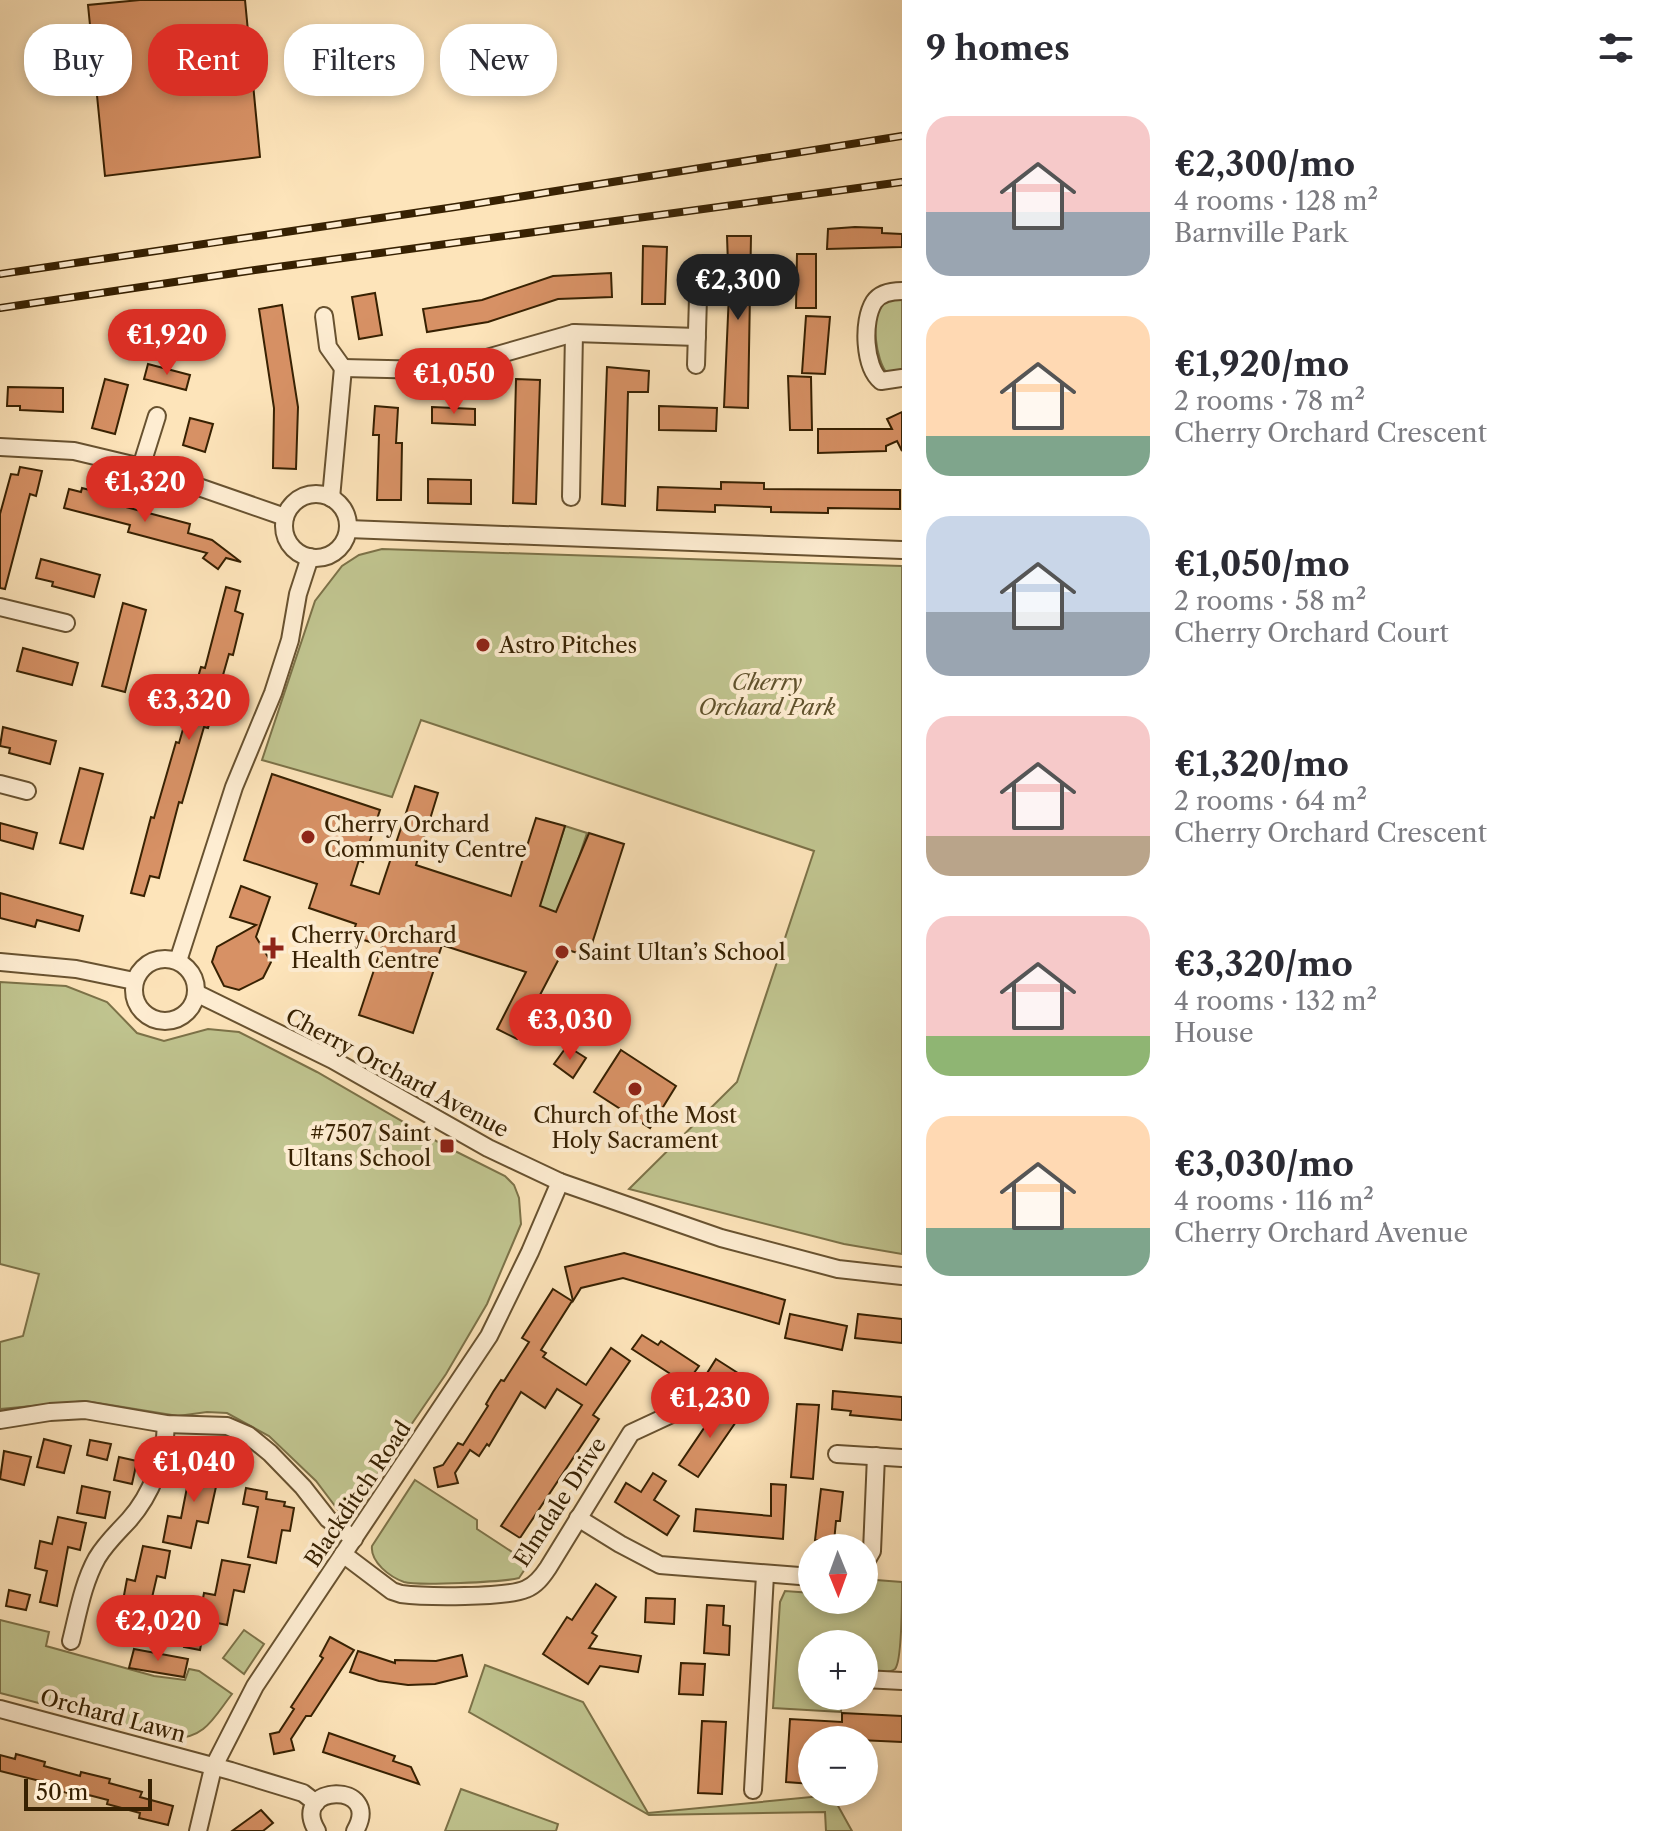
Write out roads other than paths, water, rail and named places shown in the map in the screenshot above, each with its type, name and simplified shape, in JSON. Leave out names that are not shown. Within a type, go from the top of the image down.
[{"type":"street","points":[[696,365],[699,264]]},
{"type":"street","points":[[902,291],[889,291],[874,301],[868,320],[867,354],[871,369],[881,381],[902,378]]},
{"type":"street","points":[[324,316],[328,347],[343,368],[331,498]]},
{"type":"street","points":[[343,368],[431,370],[574,333],[697,337]]},
{"type":"street","points":[[571,497],[574,333]]},
{"type":"street","points":[[141,467],[157,416]]},
{"type":"street","points":[[0,447],[74,451],[141,467],[285,517]]},
{"type":"street","points":[[323,494],[345,511],[348,529],[339,548],[331,554],[310,557],[300,553],[286,538],[285,517],[289,508],[304,496],[323,494]]},
{"type":"street","points":[[348,529],[902,550]]},
{"type":"street","points":[[178,961],[234,787],[273,693],[290,640],[298,594],[310,557]]},
{"type":"street","points":[[0,607],[66,623]]},
{"type":"street","points":[[0,784],[27,791]]},
{"type":"street","points":[[154,961],[178,961],[189,969],[195,980],[196,993],[190,1009],[178,1019],[165,1022],[142,1013],[135,1003],[134,981],[144,966],[154,961]]},
{"type":"street","points":[[0,962],[76,969],[134,981]]},
{"type":"street","name":"Cherry Orchard Avenue","points":[[196,993],[333,1060],[488,1148],[560,1182],[721,1238],[838,1269],[902,1276]]},
{"type":"street","name":"Blackditch Road","points":[[198,1831],[213,1768],[255,1686],[489,1336],[560,1182]]},
{"type":"street","points":[[0,1420],[85,1410],[166,1424],[227,1426],[248,1435],[285,1467],[336,1527],[354,1539]]},
{"type":"street","name":"Elmdale Drive","points":[[343,1554],[392,1591],[401,1594],[517,1592],[535,1584],[542,1577],[631,1433],[674,1413]]},
{"type":"street","points":[[71,1641],[86,1583],[96,1560],[111,1537],[136,1510],[160,1467],[166,1424]]},
{"type":"street","points":[[837,1454],[902,1458]]},
{"type":"street","points":[[873,1534],[876,1456]]},
{"type":"street","points":[[578,1518],[660,1565],[798,1576]]},
{"type":"street","points":[[753,1790],[765,1575]]},
{"type":"street","points":[[878,1680],[902,1681]]},
{"type":"street","name":"Orchard Lawn","points":[[0,1709],[303,1793],[316,1803]]},
{"type":"street","points":[[317,1831],[312,1818],[316,1803],[329,1793],[345,1794],[352,1798],[360,1811],[355,1831]]},
{"type":"railway","points":[[0,274],[455,207],[902,136]]},
{"type":"railway","points":[[0,308],[902,182]]},
{"type":"place","name":"Astro Pitches","points":[[483,645]]},
{"type":"place","name":"Cherry Orchard Community Centre","points":[[308,837]]},
{"type":"place","name":"Cherry Orchard Health Centre","points":[[273,948]]},
{"type":"place","name":"Saint Ultan’s School","points":[[562,952]]},
{"type":"place","name":"Church of the Most Holy Sacrament","points":[[635,1089]]},
{"type":"place","name":"#7507 Saint Ultans School","points":[[447,1146]]},
{"type":"park label","name":"Cherry Orchard Park","points":[[767,694]]}]
